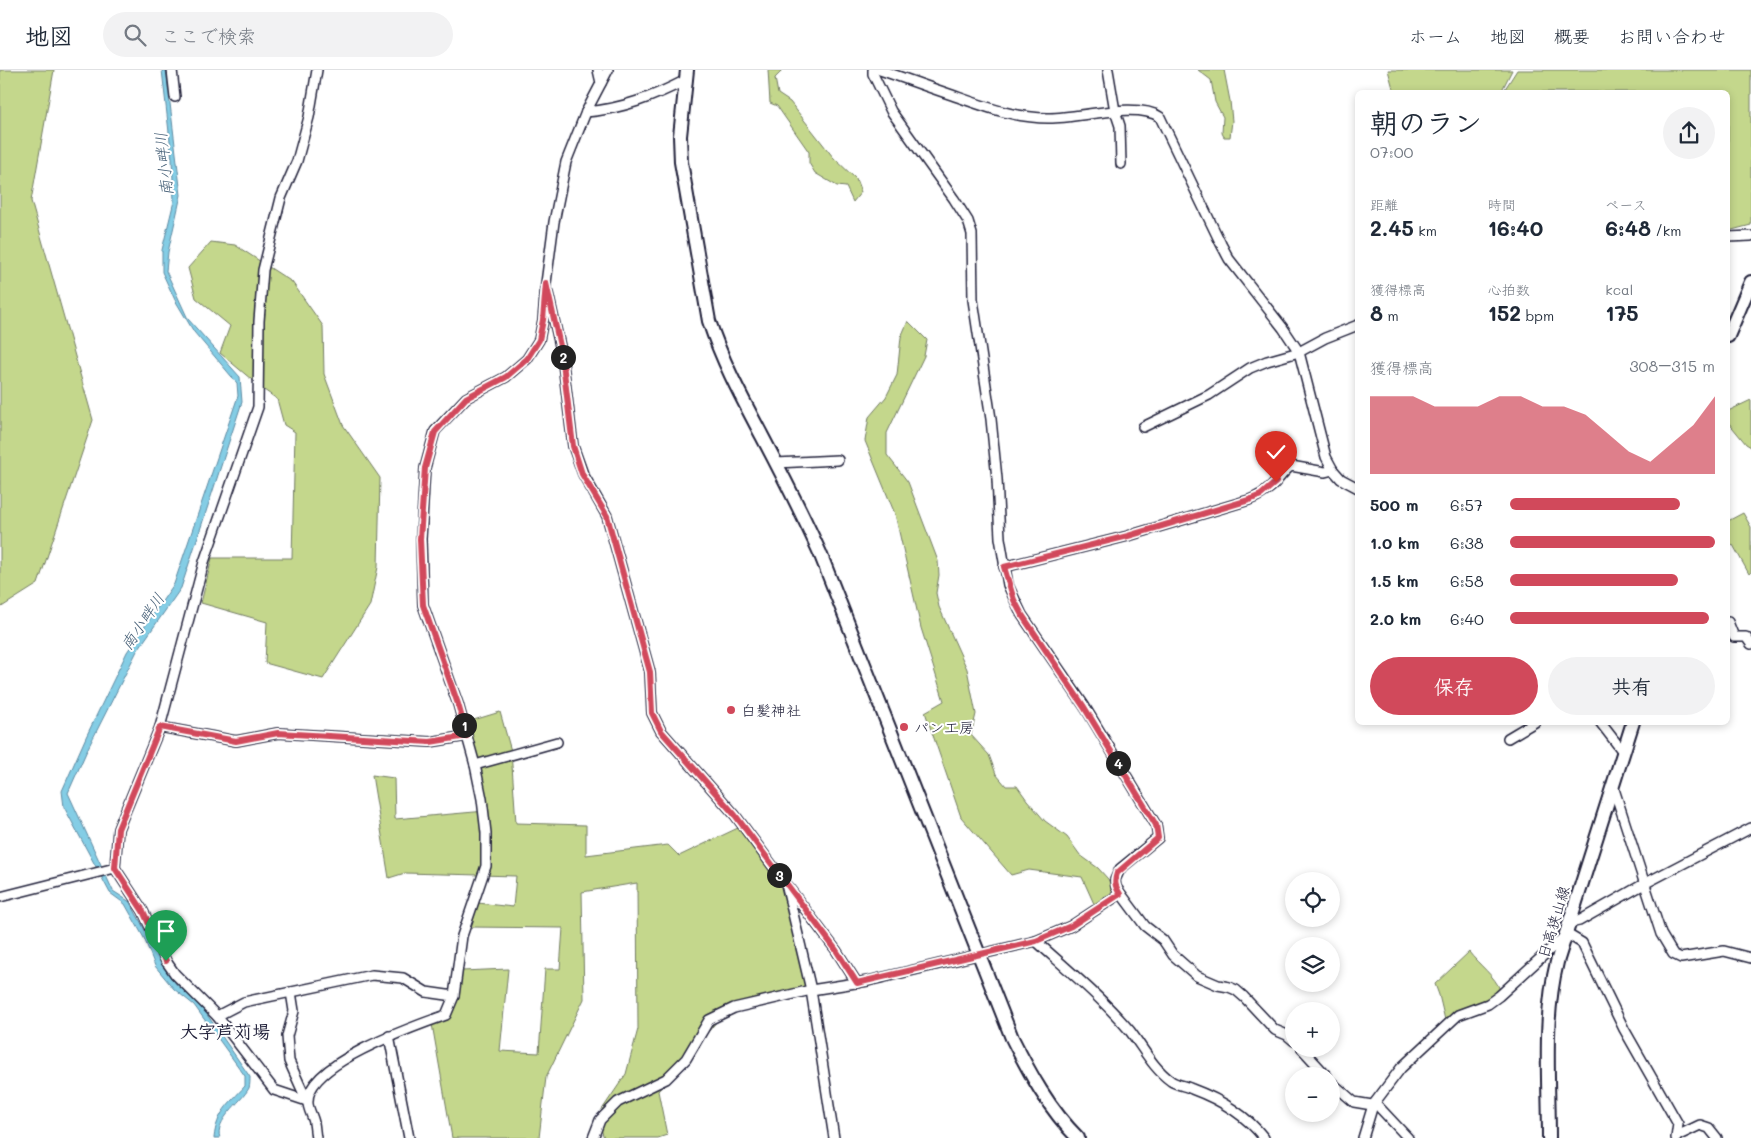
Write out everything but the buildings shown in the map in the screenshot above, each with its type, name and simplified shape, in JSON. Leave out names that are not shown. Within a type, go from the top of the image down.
[{"type":"street","points":[[172,70],[175,97]]},
{"type":"street","points":[[308,1101],[274,1090],[217,1016],[170,968],[143,911],[111,869],[118,829],[160,727],[204,562],[258,407],[259,320],[263,270],[281,198],[297,161],[309,117],[317,70]]},
{"type":"street","points":[[598,70],[601,83]]},
{"type":"street","points":[[308,1101],[320,1076],[337,1063],[389,1036],[446,1015],[454,996],[462,936],[486,866],[485,825],[475,765],[458,704],[423,605],[420,539],[425,468],[435,432],[466,398],[506,377],[527,359],[539,340],[554,222],[566,162],[586,112],[608,70]]},
{"type":"street","points":[[873,70],[873,74],[891,111],[954,199],[968,221],[972,234],[973,300],[991,419],[1000,538],[1004,567],[1014,600],[1022,615],[1084,707],[1156,825],[1158,838],[1117,873],[1116,887],[1145,926],[1164,940],[1173,955],[1197,976],[1218,986],[1236,990],[1275,1030],[1285,1035]]},
{"type":"street","points":[[880,70],[987,108],[1007,113],[1050,118],[1114,111],[1152,111],[1160,117],[1221,244],[1299,352],[1326,457],[1332,470],[1341,479],[1355,486]]},
{"type":"street","points":[[1108,70],[1114,111],[1120,126],[1121,164]]},
{"type":"street","points":[[586,112],[611,110],[660,93],[686,75]]},
{"type":"street","points":[[686,75],[679,144],[681,162],[709,321],[717,345],[731,377],[806,521],[820,553],[1012,1038],[1047,1102],[1063,1123],[1078,1138]]},
{"type":"street","points":[[1730,237],[1751,236]]},
{"type":"street","points":[[1730,331],[1751,282]]},
{"type":"street","points":[[546,283],[562,355],[573,446],[582,474],[607,516],[650,672],[652,713],[661,731],[735,815],[836,950],[857,983]]},
{"type":"street","points":[[1143,426],[1209,395],[1250,368],[1266,361],[1299,352],[1355,326]]},
{"type":"street","points":[[776,463],[838,460]]},
{"type":"street","points":[[1004,567],[1128,536],[1249,500],[1261,495],[1270,488],[1283,472],[1291,466],[1325,472],[1332,470]]},
{"type":"street","points":[[1731,639],[1746,637],[1751,644]]},
{"type":"street","points":[[1508,738],[1530,725]]},
{"type":"street","points":[[1602,725],[1624,753]]},
{"type":"street","name":"日高狭山線","points":[[1549,1138],[1549,1006],[1552,983],[1631,725]]},
{"type":"street","points":[[160,727],[236,741],[278,733],[430,742],[467,736]]},
{"type":"street","points":[[475,765],[557,742]]},
{"type":"street","points":[[1613,785],[1661,934],[1673,954],[1682,958],[1724,951],[1751,958]]},
{"type":"street","points":[[1362,1138],[1372,1105],[1401,1068],[1458,1015],[1488,1004],[1499,996],[1568,928],[1644,884],[1751,828]]},
{"type":"street","points":[[0,897],[111,869]]},
{"type":"street","points":[[786,884],[811,990],[834,1138]]},
{"type":"street","points":[[593,1138],[600,1120],[618,1102],[666,1079],[686,1059],[708,1020],[734,1008],[811,990],[857,983],[1036,941],[1071,926],[1120,894]]},
{"type":"street","points":[[1568,928],[1582,943],[1624,1029],[1678,1124],[1677,1137]]},
{"type":"street","points":[[1036,941],[1101,1000],[1129,1031],[1154,1065],[1172,1082],[1193,1089],[1226,1105],[1256,1127],[1264,1138]]},
{"type":"street","points":[[217,1016],[244,1002],[372,975],[403,978],[426,992],[454,996]]},
{"type":"street","points":[[292,992],[294,1010],[287,1036],[289,1061],[308,1101],[315,1124],[316,1138]]},
{"type":"street","points":[[389,1036],[409,1138]]},
{"type":"street","points":[[1309,1057],[1319,1067]]},
{"type":"street","points":[[1340,1090],[1354,1102],[1378,1106],[1408,1138]]},
{"type":"street","points":[[1677,1137],[1692,1127],[1700,1125],[1709,1128],[1718,1138]]},
{"type":"green space","points":[[0,70],[54,70],[31,201],[93,420],[38,584],[0,608]]},
{"type":"green space","points":[[768,70],[780,70],[781,72],[775,78],[778,94],[790,102],[833,157],[856,179],[861,192],[853,202],[846,187],[837,186],[815,173],[809,163],[809,152],[777,106],[770,103]]},
{"type":"green space","points":[[1198,70],[1224,70],[1232,121],[1230,137],[1224,137],[1222,133],[1223,117],[1215,102],[1211,80]]},
{"type":"green space","points":[[1388,70],[1512,70],[1502,90],[1393,90]]},
{"type":"green space","points":[[1517,70],[1751,70],[1751,225],[1730,230],[1730,90],[1504,90]]},
{"type":"green space","points":[[211,242],[235,245],[292,282],[323,326],[324,374],[343,425],[380,478],[378,567],[370,605],[323,679],[265,663],[267,622],[201,603],[212,558],[292,558],[295,432],[284,425],[277,399],[220,353],[230,326],[196,298],[188,268]]},
{"type":"green space","points":[[908,321],[927,340],[924,356],[887,433],[887,455],[908,482],[938,561],[939,575],[936,593],[939,607],[967,669],[976,714],[971,735],[989,755],[996,774],[1006,786],[1017,786],[1045,821],[1067,837],[1080,855],[1098,868],[1108,879],[1115,893],[1104,898],[1095,906],[1082,877],[1029,870],[1011,875],[961,817],[925,712],[944,701],[921,628],[895,514],[865,441],[869,417],[886,397],[897,375],[901,337]]},
{"type":"green space","points":[[1751,400],[1751,447],[1746,444],[1730,424],[1730,410]]},
{"type":"green space","points":[[1743,513],[1751,527],[1751,572],[1749,574],[1733,545],[1730,547],[1730,520]]},
{"type":"green space","points":[[500,712],[511,751],[516,823],[586,825],[586,855],[668,845],[679,856],[740,827],[783,885],[808,989],[724,1013],[658,1091],[667,1135],[658,1138],[604,1138],[597,1117],[626,1074],[638,1029],[637,883],[582,892],[584,999],[546,1077],[539,1138],[452,1138],[432,1024],[449,1016],[462,971],[508,969],[500,1051],[539,1053],[545,969],[560,969],[563,928],[469,927],[478,903],[513,907],[516,876],[405,873],[389,878],[372,775],[394,778],[395,819],[486,811],[467,722]]},
{"type":"green space","points":[[1469,952],[1491,975],[1500,990],[1487,999],[1458,1011],[1445,1020],[1435,984]]},
{"type":"water","points":[[162,70],[166,70],[181,195],[168,252],[166,271],[188,319],[240,377],[242,402],[181,588],[137,651],[88,748],[68,793],[113,891],[130,902],[176,984],[199,1003],[250,1077],[249,1088],[224,1118],[219,1131],[220,1138],[214,1138],[215,1129],[224,1109],[245,1086],[245,1076],[194,1005],[174,989],[155,966],[144,938],[125,904],[110,893],[64,807],[62,791],[127,652],[174,584],[238,396],[237,383],[194,332],[175,300],[162,272],[162,250],[174,201],[172,159]]},
{"type":"place","name":"白髪神社","points":[[731,710]]},
{"type":"place","name":"パン工房","points":[[904,727]]},
{"type":"district","name":"大字芦苅場","points":[[225,1031]]},
{"type":"route","points":[[166,961],[143,911],[115,868],[118,829],[160,727],[236,741],[278,733],[430,742],[467,736],[458,704],[423,605],[420,539],[425,468],[435,432],[466,398],[506,377],[527,359],[539,340],[543,320],[546,283],[562,355],[573,446],[582,474],[607,516],[650,672],[652,713],[661,731],[735,815],[836,950],[857,983],[1036,941],[1071,926],[1120,894],[1116,887],[1117,873],[1158,838],[1156,825],[1084,707],[1022,615],[1008,585],[1004,567],[1128,536],[1249,500],[1261,495],[1276,482]]},
{"type":"water label","name":"南小畔川","points":[[163,164]]},
{"type":"water label","name":"南小畔川","points":[[142,621]]}]
